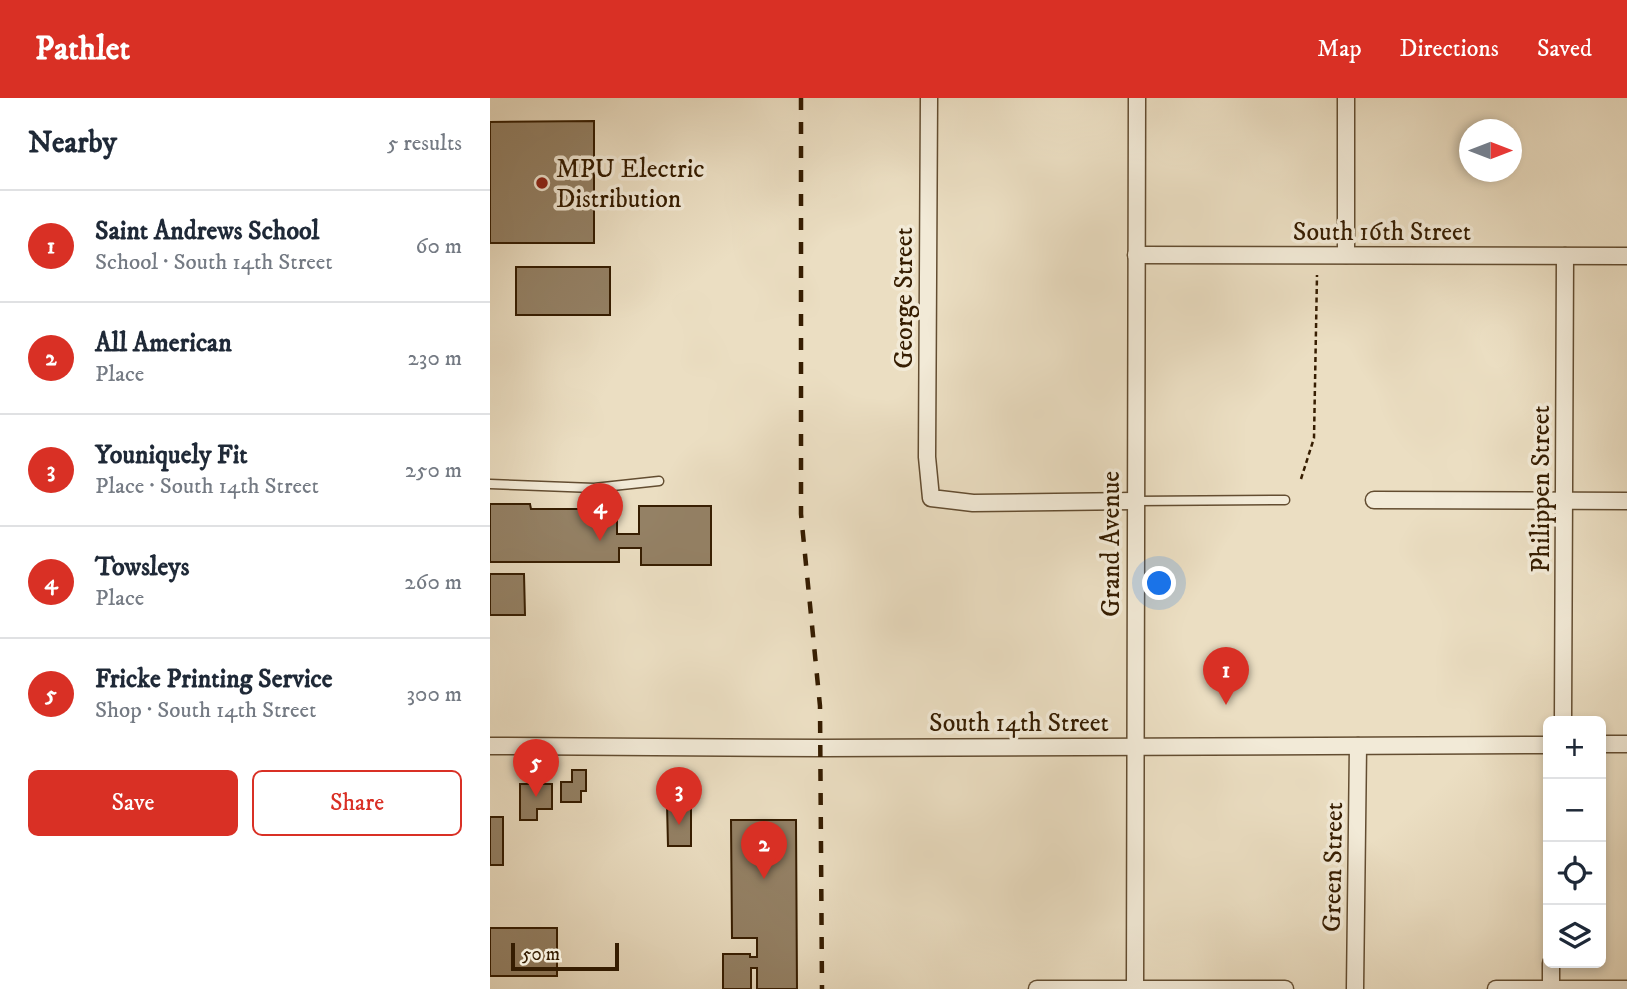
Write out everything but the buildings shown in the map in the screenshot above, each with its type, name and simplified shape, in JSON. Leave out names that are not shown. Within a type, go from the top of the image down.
[{"type":"street","name":"George Street","points":[[929,98],[927,457],[931,498],[973,503],[1134,501]]},
{"type":"street","name":"Grand Avenue","points":[[1135,988],[1137,98]]},
{"type":"street","points":[[1346,98],[1346,255]]},
{"type":"street","name":"South 16th Street","points":[[1136,255],[1627,256]]},
{"type":"street","name":"Philippen Street","points":[[1563,716],[1565,256]]},
{"type":"street","points":[[1374,500],[1627,501]]},
{"type":"street","points":[[1606,744],[1627,744]]},
{"type":"street","name":"South 14th Street","points":[[490,746],[822,748],[1543,745]]},
{"type":"street","name":"Green Street","points":[[1356,989],[1358,746]]},
{"type":"street","points":[[1551,968],[1551,989]]},
{"type":"street","points":[[1037,989],[1285,989]]},
{"type":"street","points":[[1496,989],[1627,989]]},
{"type":"lane","points":[[490,484],[594,488],[659,481]]},
{"type":"lane","points":[[1134,501],[1285,500]]},
{"type":"path","points":[[1301,479],[1314,438],[1317,275]]},
{"type":"railway","points":[[801,98],[801,514],[820,706],[822,989]]},
{"type":"place","name":"MPU Electric Distribution","points":[[542,183]]},
{"type":"place","name":"Towsleys","points":[[600,541]]},
{"type":"place","name":"Saint Andrews School","points":[[1226,705]]},
{"type":"place","name":"Fricke Printing Service","points":[[536,797]]},
{"type":"place","name":"Youniquely Fit","points":[[679,825]]},
{"type":"place","name":"All American","points":[[764,879]]}]
